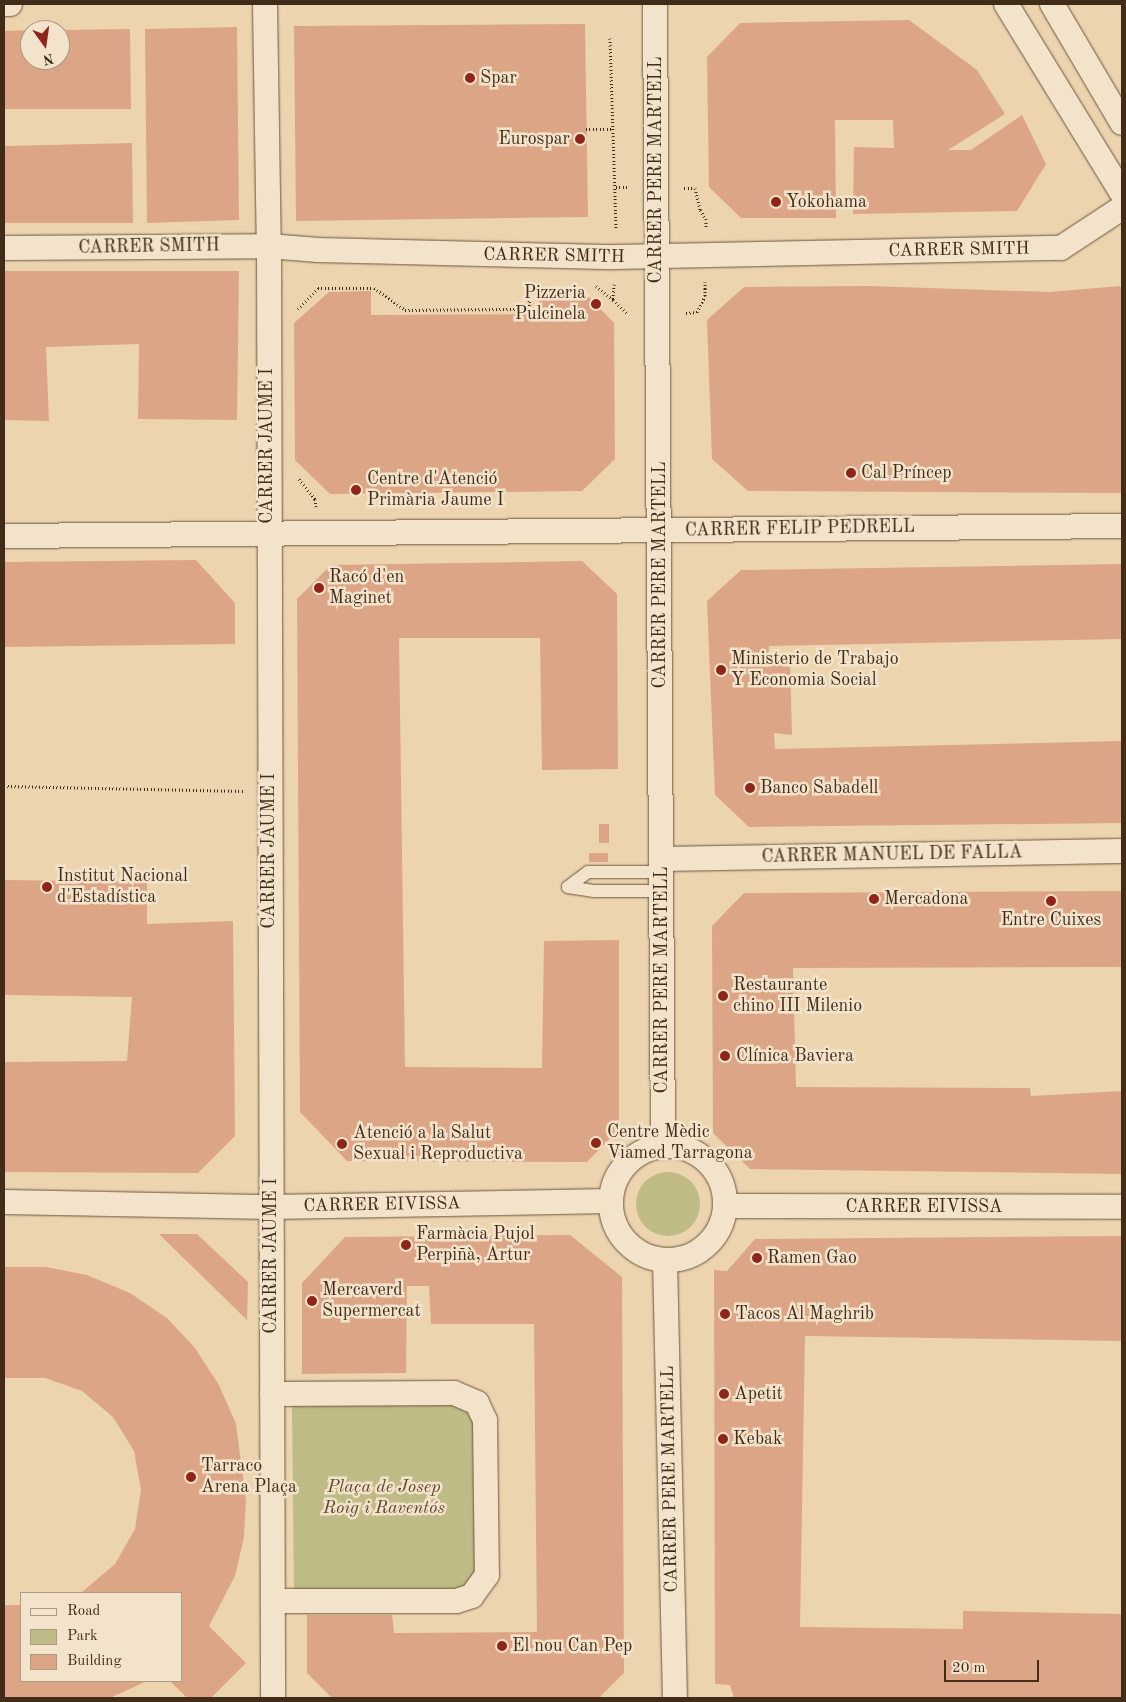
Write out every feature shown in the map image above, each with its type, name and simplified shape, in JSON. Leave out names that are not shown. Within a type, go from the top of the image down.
[{"type":"street","points":[[4,4],[10,4]]},
{"type":"street","name":"CARRER JAUME I","points":[[265,4],[269,246],[268,534],[273,1698]]},
{"type":"street","name":"CARRER PERE MARTELL","points":[[655,4],[663,1147]]},
{"type":"street","points":[[1006,4],[1122,193]]},
{"type":"street","points":[[1052,4],[1122,123]]},
{"type":"street","name":"CARRER SMITH","points":[[4,248],[269,246],[332,251],[657,257],[1061,248],[1122,208]]},
{"type":"street","name":"CARRER FELIP PEDRELL","points":[[4,536],[1122,526]]},
{"type":"street","name":"CARRER MANUEL DE FALLA","points":[[661,874],[1122,851]]},
{"type":"street","points":[[663,1147],[677,1147],[703,1158],[720,1179],[725,1206],[722,1221],[706,1246],[694,1254],[665,1260],[637,1251],[626,1242],[617,1230],[611,1201],[621,1170],[647,1150],[663,1147]]},
{"type":"street","name":"CARRER EIVISSA","points":[[4,1202],[271,1207],[611,1201]]},
{"type":"street","name":"CARRER EIVISSA","points":[[725,1206],[1122,1207]]},
{"type":"street","name":"CARRER PERE MARTELL","points":[[665,1260],[676,1698]]},
{"type":"street","points":[[272,1394],[454,1393],[477,1403],[485,1420],[487,1575],[472,1596],[457,1601],[273,1602]]},
{"type":"lane","points":[[588,872],[661,874],[593,891],[568,887],[588,872]]},
{"type":"path","points":[[610,38],[616,187]]},
{"type":"path","points":[[586,129],[614,129]]},
{"type":"path","points":[[295,312],[318,288],[374,288],[405,310],[529,309],[530,286],[539,286]]},
{"type":"path","points":[[588,286],[597,286],[613,300]]},
{"type":"path","points":[[295,474],[315,499],[317,534]]},
{"type":"path","points":[[4,786],[269,792]]},
{"type":"green space","points":[[668,1172],[680,1174],[691,1181],[698,1192],[700,1204],[698,1216],[691,1227],[680,1234],[668,1236],[656,1234],[645,1227],[638,1216],[636,1204],[638,1192],[645,1181],[656,1174]]},
{"type":"green space","name":"Plaça de Josep Roig i Raventós","points":[[459,1405],[473,1412],[476,1577],[465,1590],[294,1592],[292,1406]]},
{"type":"building","points":[[909,20],[977,70],[1005,114],[948,150],[971,150],[1022,115],[1046,164],[1017,211],[853,214],[854,147],[894,148],[893,120],[835,120],[836,218],[741,218],[709,187],[707,57],[740,23]]},
{"type":"building","name":"Spar","points":[[585,24],[588,217],[296,221],[294,26]]},
{"type":"building","points":[[237,27],[239,220],[147,223],[145,29]]},
{"type":"building","points":[[130,29],[131,109],[4,109],[4,31],[20,30],[20,70],[70,70],[70,30]]},
{"type":"building","points":[[132,143],[133,223],[4,223],[4,146]]},
{"type":"building","points":[[4,271],[239,271],[237,420],[138,419],[139,344],[46,347],[49,421],[4,420]]},
{"type":"building","points":[[869,286],[1050,292],[1120,286],[1122,290],[1122,493],[748,491],[712,459],[707,320],[744,287]]},
{"type":"building","points":[[539,290],[582,290],[614,323],[615,459],[582,491],[330,494],[295,460],[294,323],[329,292],[371,291],[371,315],[539,314]]},
{"type":"building","points":[[196,560],[235,603],[235,644],[4,647],[4,562]]},
{"type":"building","points":[[582,561],[617,594],[618,769],[542,770],[540,638],[399,638],[405,1067],[542,1068],[544,941],[619,940],[619,1129],[587,1162],[347,1161],[300,1112],[297,599],[331,565]]},
{"type":"building","points":[[1122,564],[1122,639],[769,646],[768,662],[790,662],[792,735],[774,733],[775,749],[1122,741],[1122,823],[749,827],[715,795],[707,601],[741,570]]},
{"type":"building","points":[[599,824],[609,824],[609,843],[599,843]]},
{"type":"building","points":[[589,853],[608,853],[608,862],[589,862]]},
{"type":"building","points":[[4,880],[147,882],[147,924],[233,921],[235,1136],[198,1173],[4,1172],[4,1062],[127,1061],[132,997],[4,995]]},
{"type":"building","points":[[1122,891],[1122,967],[793,968],[796,1087],[1030,1088],[1031,1096],[1122,1091],[1122,1174],[750,1169],[713,1133],[712,926],[744,893]]},
{"type":"building","points":[[159,1234],[197,1234],[248,1282],[247,1320]]},
{"type":"building","points":[[570,1235],[622,1277],[624,1673],[599,1698],[332,1698],[307,1673],[307,1615],[392,1615],[394,1633],[537,1632],[534,1324],[431,1324],[429,1286],[407,1286],[406,1373],[302,1374],[302,1283],[345,1237]]},
{"type":"building","points":[[1122,1236],[1122,1341],[805,1336],[800,1627],[963,1629],[963,1611],[1122,1614],[1122,1698],[734,1698],[730,1685],[715,1684],[714,1270],[727,1271],[755,1239]]},
{"type":"building","name":"Tarraco Arena Plaça","points":[[4,1267],[46,1267],[87,1275],[130,1293],[167,1318],[195,1348],[219,1385],[236,1424],[246,1501],[244,1537],[235,1576],[209,1626],[246,1663],[211,1698],[187,1698],[171,1682],[182,1682],[182,1592],[82,1592],[115,1564],[135,1529],[141,1490],[134,1451],[113,1417],[82,1391],[45,1378],[4,1378]]},
{"type":"building","points":[[4,1605],[20,1605],[20,1682],[145,1682],[110,1698],[4,1698]]},
{"type":"place","name":"Spar","points":[[470,78]]},
{"type":"place","name":"Eurospar","points":[[580,139]]},
{"type":"place","name":"Yokohama","points":[[776,202]]},
{"type":"place","name":"Pizzeria Pulcinela","points":[[596,304]]},
{"type":"place","name":"Cal Príncep","points":[[851,473]]},
{"type":"place","name":"Centre d'Atenció Primària Jaume I","points":[[356,490]]},
{"type":"place","name":"Racó d'en Maginet","points":[[319,588]]},
{"type":"place","name":"Ministerio de Trabajo Y Economia Social","points":[[721,670]]},
{"type":"place","name":"Banco Sabadell","points":[[750,788]]},
{"type":"place","name":"Institut Nacional d'Estadística","points":[[47,887]]},
{"type":"place","name":"Mercadona","points":[[874,899]]},
{"type":"place","name":"Entre Cuixes","points":[[1051,901]]},
{"type":"place","name":"Restaurante chino III Milenio","points":[[723,996]]},
{"type":"place","name":"Clínica Baviera","points":[[725,1056]]},
{"type":"place","name":"Centre Mèdic Viamed Tarragona","points":[[596,1143]]},
{"type":"place","name":"Atenció a la Salut Sexual i Reproductiva","points":[[342,1144]]},
{"type":"place","name":"Farmàcia Pujol Perpiñà, Artur","points":[[406,1245]]},
{"type":"place","name":"Ramen Gao","points":[[757,1258]]},
{"type":"place","name":"Mercaverd Supermercat","points":[[312,1301]]},
{"type":"place","name":"Tacos Al Maghrib","points":[[725,1314]]},
{"type":"place","name":"Apetit","points":[[724,1394]]},
{"type":"place","name":"Kebak","points":[[723,1439]]},
{"type":"place","name":"Tarraco Arena Plaça","points":[[191,1477]]},
{"type":"place","name":"El nou Can Pep","points":[[502,1646]]}]
